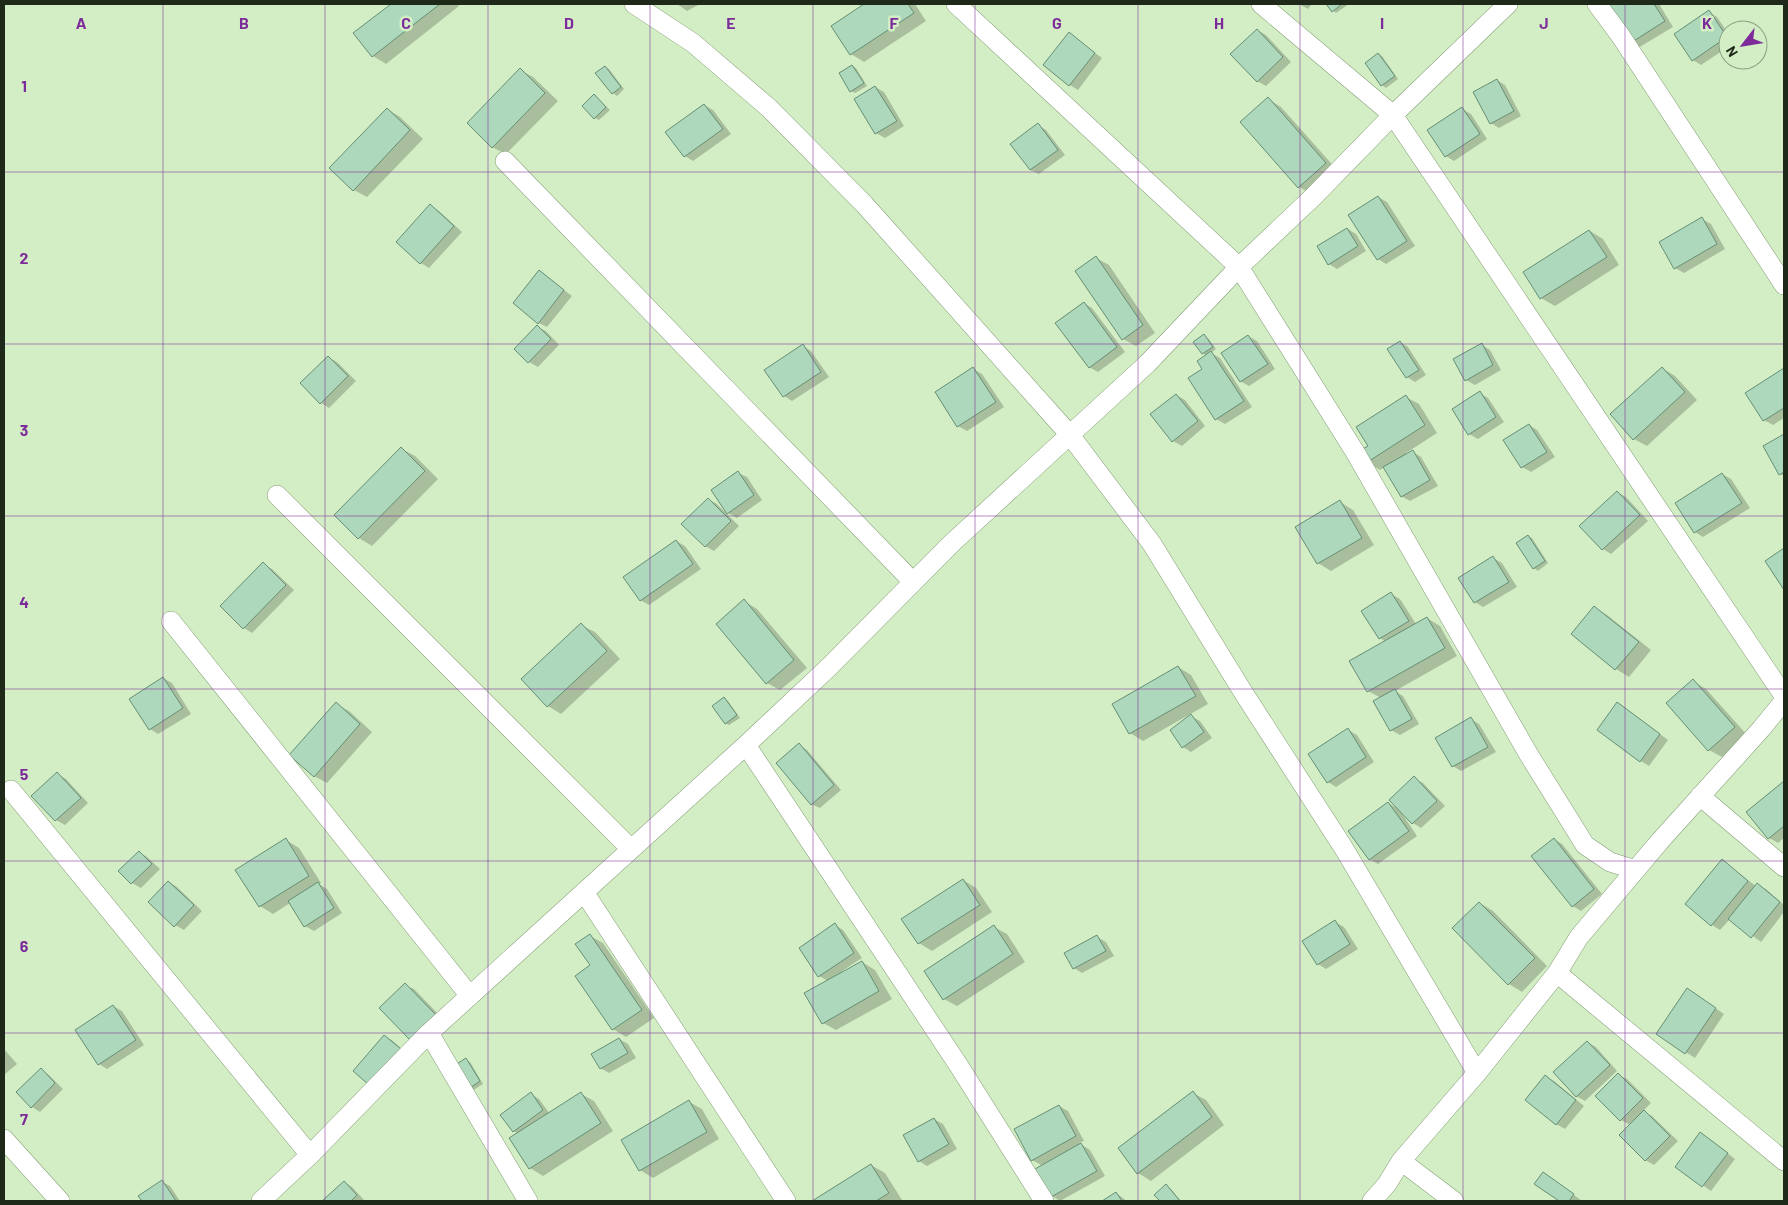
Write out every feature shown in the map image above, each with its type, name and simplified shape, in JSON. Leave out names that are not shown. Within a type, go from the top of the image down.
[{"type":"street","points":[[634,4],[693,43],[769,108],[864,204],[1070,436],[1152,544],[1238,684],[1343,847],[1477,1073]]},
{"type":"street","points":[[956,4],[1239,267],[1354,452],[1529,755],[1585,845],[1610,862],[1636,870]]},
{"type":"street","points":[[1261,4],[1393,115],[1784,696]]},
{"type":"street","points":[[261,1201],[310,1155],[429,1033],[746,745],[829,667],[952,543],[1147,364],[1239,267],[1313,197],[1393,115],[1508,4]]},
{"type":"street","points":[[1598,4],[1626,43],[1784,285]]},
{"type":"street","points":[[504,162],[914,582]]},
{"type":"street","points":[[278,495],[631,850]]},
{"type":"street","points":[[170,621],[470,996]]},
{"type":"street","points":[[1372,1201],[1401,1161],[1477,1073],[1557,973],[1579,937],[1784,701]]},
{"type":"street","points":[[746,745],[959,1066],[1044,1201]]},
{"type":"street","points":[[11,790],[310,1155]]},
{"type":"street","points":[[1700,796],[1784,867]]},
{"type":"street","points":[[584,892],[786,1201]]},
{"type":"street","points":[[1557,973],[1784,1161]]},
{"type":"street","points":[[429,1033],[528,1201]]},
{"type":"street","points":[[4,1139],[60,1201]]},
{"type":"street","points":[[1401,1161],[1454,1201]]},
{"type":"building","points":[[391,4],[440,4],[372,57],[353,33]]},
{"type":"building","points":[[864,4],[908,4],[914,13],[850,55],[831,26]]},
{"type":"building","points":[[1326,4],[1342,4],[1332,12]]},
{"type":"building","points":[[1612,4],[1654,4],[1665,21],[1629,44],[1606,7]]},
{"type":"building","points":[[1709,10],[1718,24],[1718,43],[1692,61],[1674,34]]},
{"type":"building","points":[[1257,29],[1283,57],[1257,82],[1230,54]]},
{"type":"building","points":[[1069,32],[1095,53],[1069,86],[1043,65]]},
{"type":"building","points":[[1378,53],[1395,76],[1381,86],[1365,63]]},
{"type":"building","points":[[852,65],[864,83],[850,92],[839,73]]},
{"type":"building","points":[[605,66],[621,87],[612,94],[595,73]]},
{"type":"building","points":[[520,68],[545,93],[492,148],[467,123]]},
{"type":"building","points":[[1497,79],[1514,111],[1490,124],[1473,92]]},
{"type":"building","points":[[875,86],[897,121],[875,134],[854,99]]},
{"type":"building","points":[[594,94],[606,107],[594,119],[582,106]]},
{"type":"building","points":[[1268,97],[1326,163],[1298,188],[1240,122]]},
{"type":"building","points":[[704,104],[723,129],[684,157],[665,132]]},
{"type":"building","points":[[1462,107],[1480,134],[1445,157],[1427,130]]},
{"type":"building","points":[[387,108],[410,130],[353,191],[329,168]]},
{"type":"building","points":[[1038,123],[1058,150],[1030,170],[1010,144]]},
{"type":"building","points":[[1378,196],[1407,241],[1377,260],[1348,215]]},
{"type":"building","points":[[430,204],[454,226],[420,264],[396,242]]},
{"type":"building","points":[[1702,217],[1717,244],[1674,269],[1659,242]]},
{"type":"building","points":[[1347,228],[1358,246],[1328,265],[1317,246]]},
{"type":"building","points":[[1589,230],[1607,257],[1540,299],[1523,272]]},
{"type":"building","points":[[1096,256],[1143,325],[1122,340],[1075,271]]},
{"type":"building","points":[[539,270],[564,290],[538,324],[513,303]]},
{"type":"building","points":[[1084,302],[1117,347],[1089,368],[1055,323]]},
{"type":"building","points":[[537,325],[551,339],[528,363],[514,349]]},
{"type":"building","points":[[1204,334],[1213,347],[1202,354],[1193,342]]},
{"type":"building","points":[[1248,335],[1268,364],[1240,382],[1221,353]]},
{"type":"building","points":[[1400,341],[1419,370],[1406,378],[1387,349]]},
{"type":"building","points":[[1482,343],[1493,365],[1465,381],[1453,359]]},
{"type":"building","points":[[803,344],[821,372],[783,397],[764,370]]},
{"type":"building","points":[[1211,351],[1244,401],[1215,420],[1188,378],[1202,369],[1197,361]]},
{"type":"building","points":[[328,356],[348,376],[320,404],[300,383]]},
{"type":"building","points":[[973,367],[996,402],[957,427],[935,392]]},
{"type":"building","points":[[1662,367],[1685,392],[1633,440],[1610,414]]},
{"type":"building","points":[[1784,368],[1784,408],[1763,421],[1745,393]]},
{"type":"building","points":[[1480,391],[1496,417],[1468,435],[1452,409]]},
{"type":"building","points":[[1176,394],[1198,421],[1172,442],[1150,414]]},
{"type":"building","points":[[1406,395],[1425,425],[1366,463],[1359,451],[1368,446],[1356,427]]},
{"type":"building","points":[[1529,424],[1547,452],[1521,468],[1503,440]]},
{"type":"building","points":[[1784,434],[1784,472],[1779,475],[1763,446]]},
{"type":"building","points":[[401,447],[425,471],[358,539],[334,515]]},
{"type":"building","points":[[1413,450],[1430,480],[1401,497],[1383,467]]},
{"type":"building","points":[[738,471],[754,495],[727,514],[711,490]]},
{"type":"building","points":[[1722,473],[1742,503],[1694,533],[1675,503]]},
{"type":"building","points":[[1617,491],[1640,515],[1602,550],[1579,526]]},
{"type":"building","points":[[708,498],[731,521],[705,547],[681,524]]},
{"type":"building","points":[[1340,500],[1362,538],[1317,564],[1295,527]]},
{"type":"building","points":[[1528,535],[1545,561],[1533,569],[1516,543]]},
{"type":"building","points":[[676,540],[693,564],[640,601],[623,577]]},
{"type":"building","points":[[1784,548],[1784,590],[1765,561]]},
{"type":"building","points":[[1493,556],[1509,582],[1474,603],[1458,578]]},
{"type":"building","points":[[263,562],[286,585],[243,629],[220,606]]},
{"type":"building","points":[[1391,592],[1409,621],[1379,639],[1361,611]]},
{"type":"building","points":[[744,599],[794,660],[766,684],[716,624]]},
{"type":"building","points":[[1594,606],[1639,642],[1615,670],[1571,634]]},
{"type":"building","points":[[1427,617],[1445,648],[1367,692],[1349,661]]},
{"type":"building","points":[[581,623],[607,651],[547,707],[521,679]]},
{"type":"building","points":[[1178,666],[1196,696],[1129,734],[1112,704]]},
{"type":"building","points":[[163,677],[183,708],[149,730],[129,699]]},
{"type":"building","points":[[1693,679],[1735,727],[1708,751],[1666,703]]},
{"type":"building","points":[[1395,689],[1412,719],[1390,731],[1373,701]]},
{"type":"building","points":[[724,697],[737,715],[725,724],[712,706]]},
{"type":"building","points":[[336,702],[360,724],[314,777],[289,755]]},
{"type":"building","points":[[1617,702],[1660,734],[1640,762],[1597,730]]},
{"type":"building","points":[[1191,714],[1204,732],[1182,748],[1170,730]]},
{"type":"building","points":[[1471,717],[1488,747],[1452,767],[1435,738]]},
{"type":"building","points":[[1348,728],[1366,757],[1327,783],[1308,754]]},
{"type":"building","points":[[799,743],[834,785],[811,805],[776,763]]},
{"type":"building","points":[[57,772],[81,798],[55,821],[31,796]]},
{"type":"building","points":[[1414,776],[1437,801],[1412,824],[1389,800]]},
{"type":"building","points":[[1784,781],[1784,826],[1768,839],[1746,812]]},
{"type":"building","points":[[1388,802],[1409,831],[1369,860],[1348,831]]},
{"type":"building","points":[[286,838],[309,876],[259,907],[235,870]]},
{"type":"building","points":[[1554,838],[1594,889],[1572,907],[1531,856]]},
{"type":"building","points":[[139,851],[152,864],[131,884],[118,871]]},
{"type":"building","points":[[1722,859],[1748,881],[1711,926],[1685,904]]},
{"type":"building","points":[[963,879],[980,905],[918,944],[901,919]]},
{"type":"building","points":[[168,881],[194,905],[174,927],[148,902]]},
{"type":"building","points":[[318,882],[334,908],[304,927],[288,901]]},
{"type":"building","points":[[1757,883],[1780,902],[1751,938],[1728,919]]},
{"type":"building","points":[[1479,902],[1535,958],[1508,985],[1452,928]]},
{"type":"building","points":[[1335,920],[1350,944],[1317,965],[1302,941]]},
{"type":"building","points":[[835,923],[854,953],[818,977],[799,948]]},
{"type":"building","points":[[994,925],[1013,954],[943,1000],[924,971]]},
{"type":"building","points":[[590,934],[642,1010],[612,1030],[575,976],[590,965],[575,944]]},
{"type":"building","points":[[1097,935],[1106,951],[1073,969],[1064,953]]},
{"type":"building","points":[[862,961],[879,991],[822,1024],[804,993]]},
{"type":"building","points":[[405,983],[437,1016],[411,1041],[379,1008]]},
{"type":"building","points":[[1687,988],[1716,1008],[1685,1054],[1656,1034]]},
{"type":"building","points":[[113,1005],[136,1040],[98,1065],[75,1030]]},
{"type":"building","points":[[384,1035],[401,1049],[369,1085],[353,1071]]},
{"type":"building","points":[[619,1038],[628,1053],[600,1069],[591,1054]]},
{"type":"building","points":[[1587,1041],[1610,1065],[1576,1097],[1553,1072]]},
{"type":"building","points":[[466,1058],[480,1081],[467,1090],[452,1067]]},
{"type":"building","points":[[41,1068],[55,1083],[31,1108],[16,1092]]},
{"type":"building","points":[[1618,1073],[1643,1098],[1620,1121],[1595,1096]]},
{"type":"building","points":[[1545,1075],[1576,1100],[1556,1125],[1525,1100]]},
{"type":"building","points":[[1193,1091],[1212,1117],[1137,1174],[1118,1148]]},
{"type":"building","points":[[531,1092],[543,1110],[513,1132],[500,1115]]},
{"type":"building","points":[[581,1092],[601,1123],[529,1169],[509,1138]]},
{"type":"building","points":[[689,1100],[707,1132],[639,1171],[621,1140]]},
{"type":"building","points":[[1059,1105],[1076,1136],[1031,1161],[1014,1129]]},
{"type":"building","points":[[1644,1110],[1670,1136],[1645,1161],[1619,1135]]},
{"type":"building","points":[[934,1118],[949,1144],[918,1162],[903,1135]]},
{"type":"building","points":[[1700,1132],[1728,1153],[1702,1187],[1675,1167]]},
{"type":"building","points":[[1081,1143],[1097,1171],[1051,1197],[1035,1169]]},
{"type":"building","points":[[871,1164],[889,1193],[876,1201],[812,1201]]},
{"type":"building","points":[[1543,1172],[1574,1194],[1569,1201],[1559,1201],[1534,1184]]},
{"type":"building","points":[[162,1180],[176,1201],[142,1201],[138,1196]]},
{"type":"building","points":[[344,1181],[357,1195],[351,1201],[322,1201]]},
{"type":"building","points":[[1166,1184],[1180,1201],[1160,1201],[1154,1195]]},
{"type":"building","points":[[1116,1192],[1122,1201],[1102,1201]]}]
